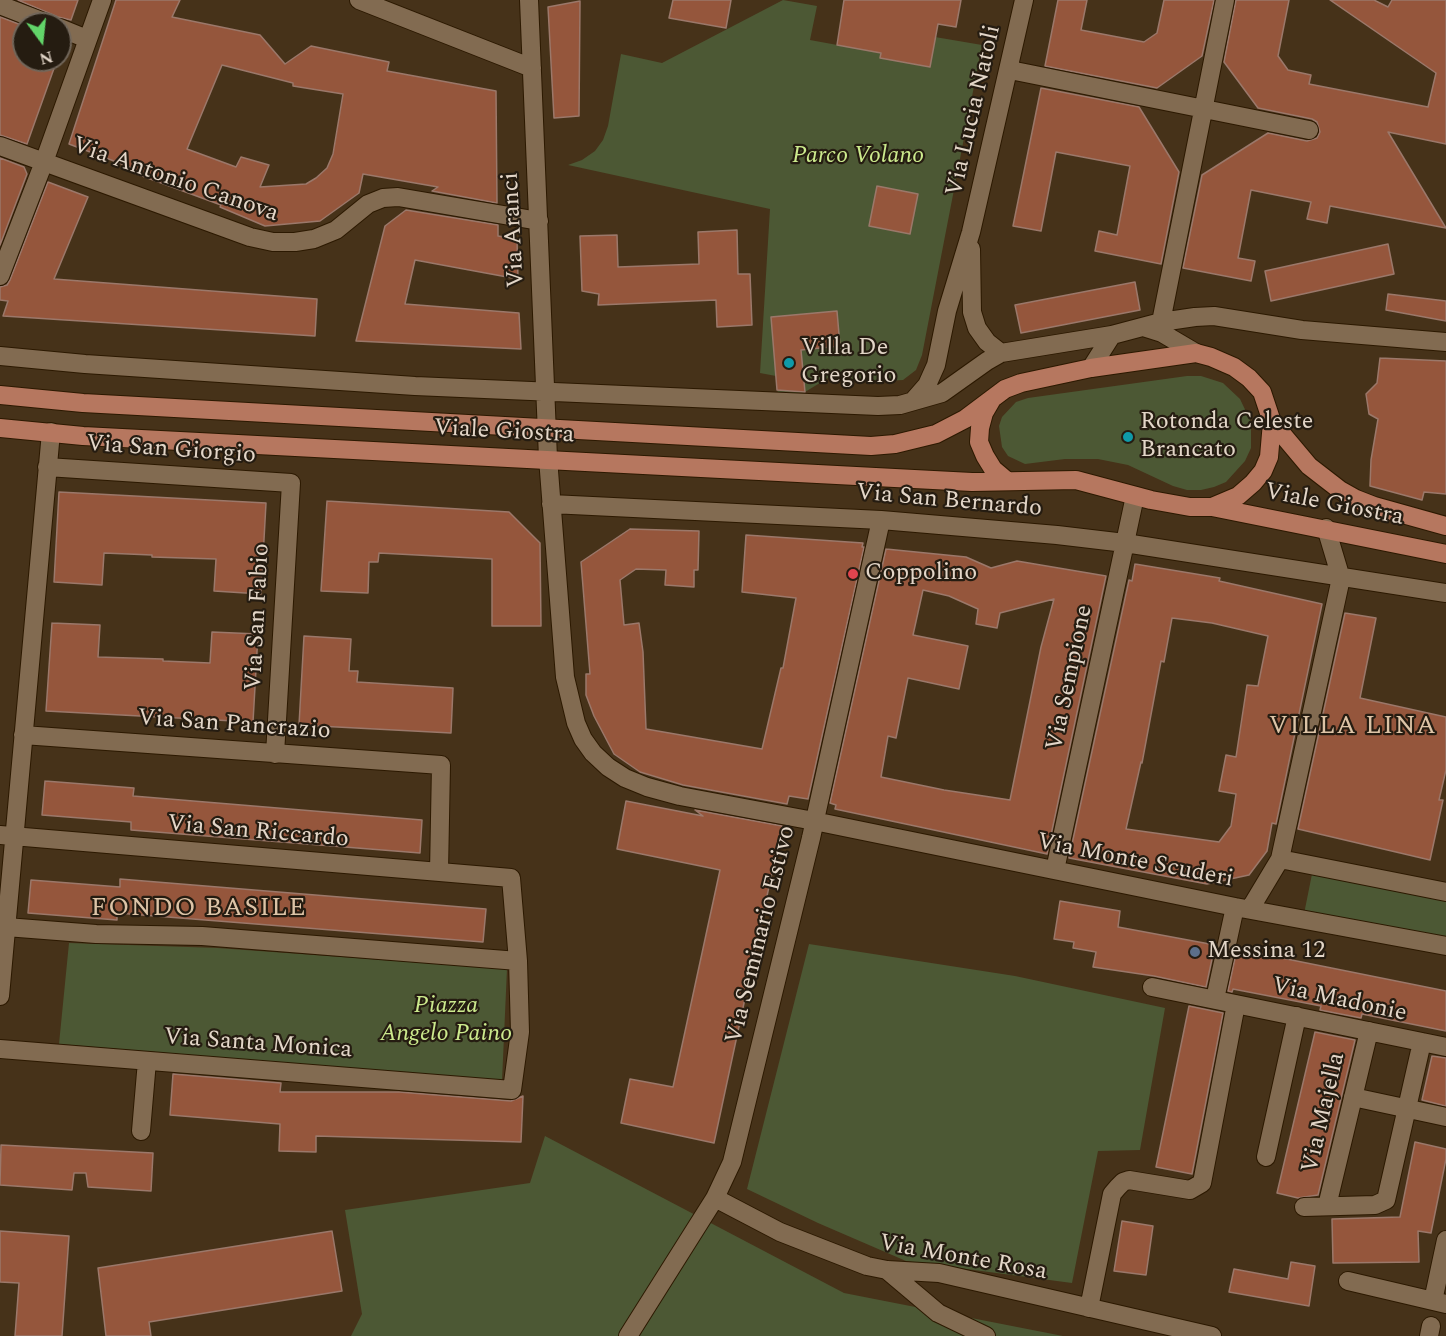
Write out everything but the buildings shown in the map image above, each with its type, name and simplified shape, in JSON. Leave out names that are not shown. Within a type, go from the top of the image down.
[{"type":"main road","name":"Viale Giostra","points":[[0,395],[83,403],[871,446],[895,444],[926,437],[951,427],[1005,389],[1021,382],[1196,353]]},
{"type":"main road","points":[[1196,353],[1234,367],[1249,378],[1262,392],[1272,422],[1269,457],[1263,471],[1238,496],[1212,507]]},
{"type":"main road","points":[[992,399],[984,413],[979,442],[993,469],[1006,480]]},
{"type":"main road","name":"Viale Giostra","points":[[1272,422],[1309,466],[1340,490],[1374,506],[1446,526]]},
{"type":"main road","name":"Viale Giostra","points":[[0,428],[106,437],[548,458],[972,482],[1076,480],[1171,504],[1212,507],[1326,528],[1446,554]]},
{"type":"street","points":[[0,276],[102,0]]},
{"type":"street","points":[[359,0],[400,8],[532,68]]},
{"type":"street","name":"Via Aranci","points":[[529,0],[551,504]]},
{"type":"street","name":"Via Lucia Natoli","points":[[971,232],[1010,70],[1024,0]]},
{"type":"street","points":[[1152,325],[1203,109],[1225,0]]},
{"type":"street","points":[[0,5],[18,12]]},
{"type":"street","points":[[72,33],[87,39]]},
{"type":"street","points":[[1010,70],[1309,130]]},
{"type":"street","name":"Via Antonio Canova","points":[[0,146],[250,237],[273,242],[314,239],[336,230],[368,204],[383,198],[398,197],[539,221]]},
{"type":"street","points":[[971,232],[972,312],[977,328],[987,342],[1001,353],[1214,316],[1302,330],[1446,342]]},
{"type":"street","points":[[913,401],[927,385],[936,364],[947,311],[971,232]]},
{"type":"street","points":[[1152,325],[1196,353]]},
{"type":"street","points":[[1091,369],[1112,334]]},
{"type":"street","name":"Viale Giostra","points":[[0,356],[85,364],[404,385],[878,406],[900,405],[942,393],[1001,353]]},
{"type":"street","points":[[0,996],[6,927],[7,836],[23,735],[51,432]]},
{"type":"street","name":"Via San Giorgio","points":[[47,467],[291,483]]},
{"type":"street","name":"Via San Fabio","points":[[275,753],[291,483]]},
{"type":"street","name":"Via Sempione","points":[[1055,870],[1135,496]]},
{"type":"street","name":"Via San Bernardo","points":[[551,504],[881,520],[1057,535],[1125,543],[1446,593]]},
{"type":"street","name":"Via Monte Scuderi","points":[[551,504],[566,677],[576,723],[593,753],[608,768],[625,778],[680,796],[1446,946]]},
{"type":"street","name":"Via Seminario Estivo","points":[[628,1336],[715,1198],[732,1162],[814,821],[881,520]]},
{"type":"street","points":[[1215,999],[1243,908],[1280,859],[1341,578],[1326,528]]},
{"type":"street","name":"Via San Pancrazio","points":[[23,735],[441,765],[439,872]]},
{"type":"street","name":"Via San Riccardo","points":[[7,836],[511,878],[518,962]]},
{"type":"street","points":[[1280,859],[1446,891]]},
{"type":"street","points":[[6,927],[96,934],[202,936],[518,962]]},
{"type":"street","name":"Via Santa Monica","points":[[0,1049],[512,1089],[520,1032],[518,962]]},
{"type":"street","name":"Via Madonie","points":[[1152,987],[1446,1047]]},
{"type":"street","points":[[1089,1308],[1112,1194],[1118,1186],[1129,1180],[1190,1190],[1202,1183],[1236,1004]]},
{"type":"street","points":[[1266,1157],[1297,1016]]},
{"type":"street","name":"Via Majella","points":[[1327,1206],[1369,1031]]},
{"type":"street","points":[[1304,1207],[1375,1205],[1386,1200],[1422,1042]]},
{"type":"street","points":[[141,1131],[147,1061]]},
{"type":"street","points":[[1353,1097],[1446,1117]]},
{"type":"street","name":"Via Monte Rosa","points":[[715,1198],[780,1232],[867,1266],[939,1274],[1212,1336]]},
{"type":"street","points":[[1348,1281],[1439,1303],[1446,1240]]},
{"type":"street","points":[[887,1270],[938,1313],[986,1336]]},
{"type":"green space","name":"Parco Volano","points":[[783,0],[817,6],[810,40],[881,53],[881,58],[930,67],[935,37],[982,45],[922,355],[916,370],[903,380],[828,378],[805,392],[778,395],[776,376],[760,373],[770,209],[568,165],[582,160],[595,151],[603,140],[608,126],[621,54],[662,63]]},
{"type":"green space","points":[[1201,376],[1223,383],[1240,399],[1251,422],[1251,448],[1245,461],[1226,482],[1214,487],[1187,490],[1128,465],[1098,459],[1065,459],[1025,464],[1008,456],[1002,447],[999,426],[1002,417],[1016,402],[1028,398]]},
{"type":"green space","points":[[1312,874],[1446,899],[1446,940],[1304,914]]},
{"type":"green space","name":"Piazza Angelo Paino","points":[[69,943],[218,948],[507,969],[502,1081],[59,1044]]},
{"type":"green space","points":[[809,944],[1015,976],[1165,1008],[1140,1150],[1098,1151],[1072,1283],[906,1261],[747,1189]]},
{"type":"green space","points":[[545,1136],[844,1293],[1063,1336],[351,1336],[362,1314],[345,1210],[530,1183]]},
{"type":"place","name":"Villa De Gregorio","points":[[789,363]]},
{"type":"place","name":"Rotonda Celeste Brancato","points":[[1128,437]]},
{"type":"place","name":"Coppolino","points":[[853,574]]},
{"type":"place","name":"Messina 12","points":[[1195,952]]},
{"type":"district","name":"VILLA LINA","points":[[1353,728]]},
{"type":"district","name":"FONDO BASILE","points":[[199,910]]}]
